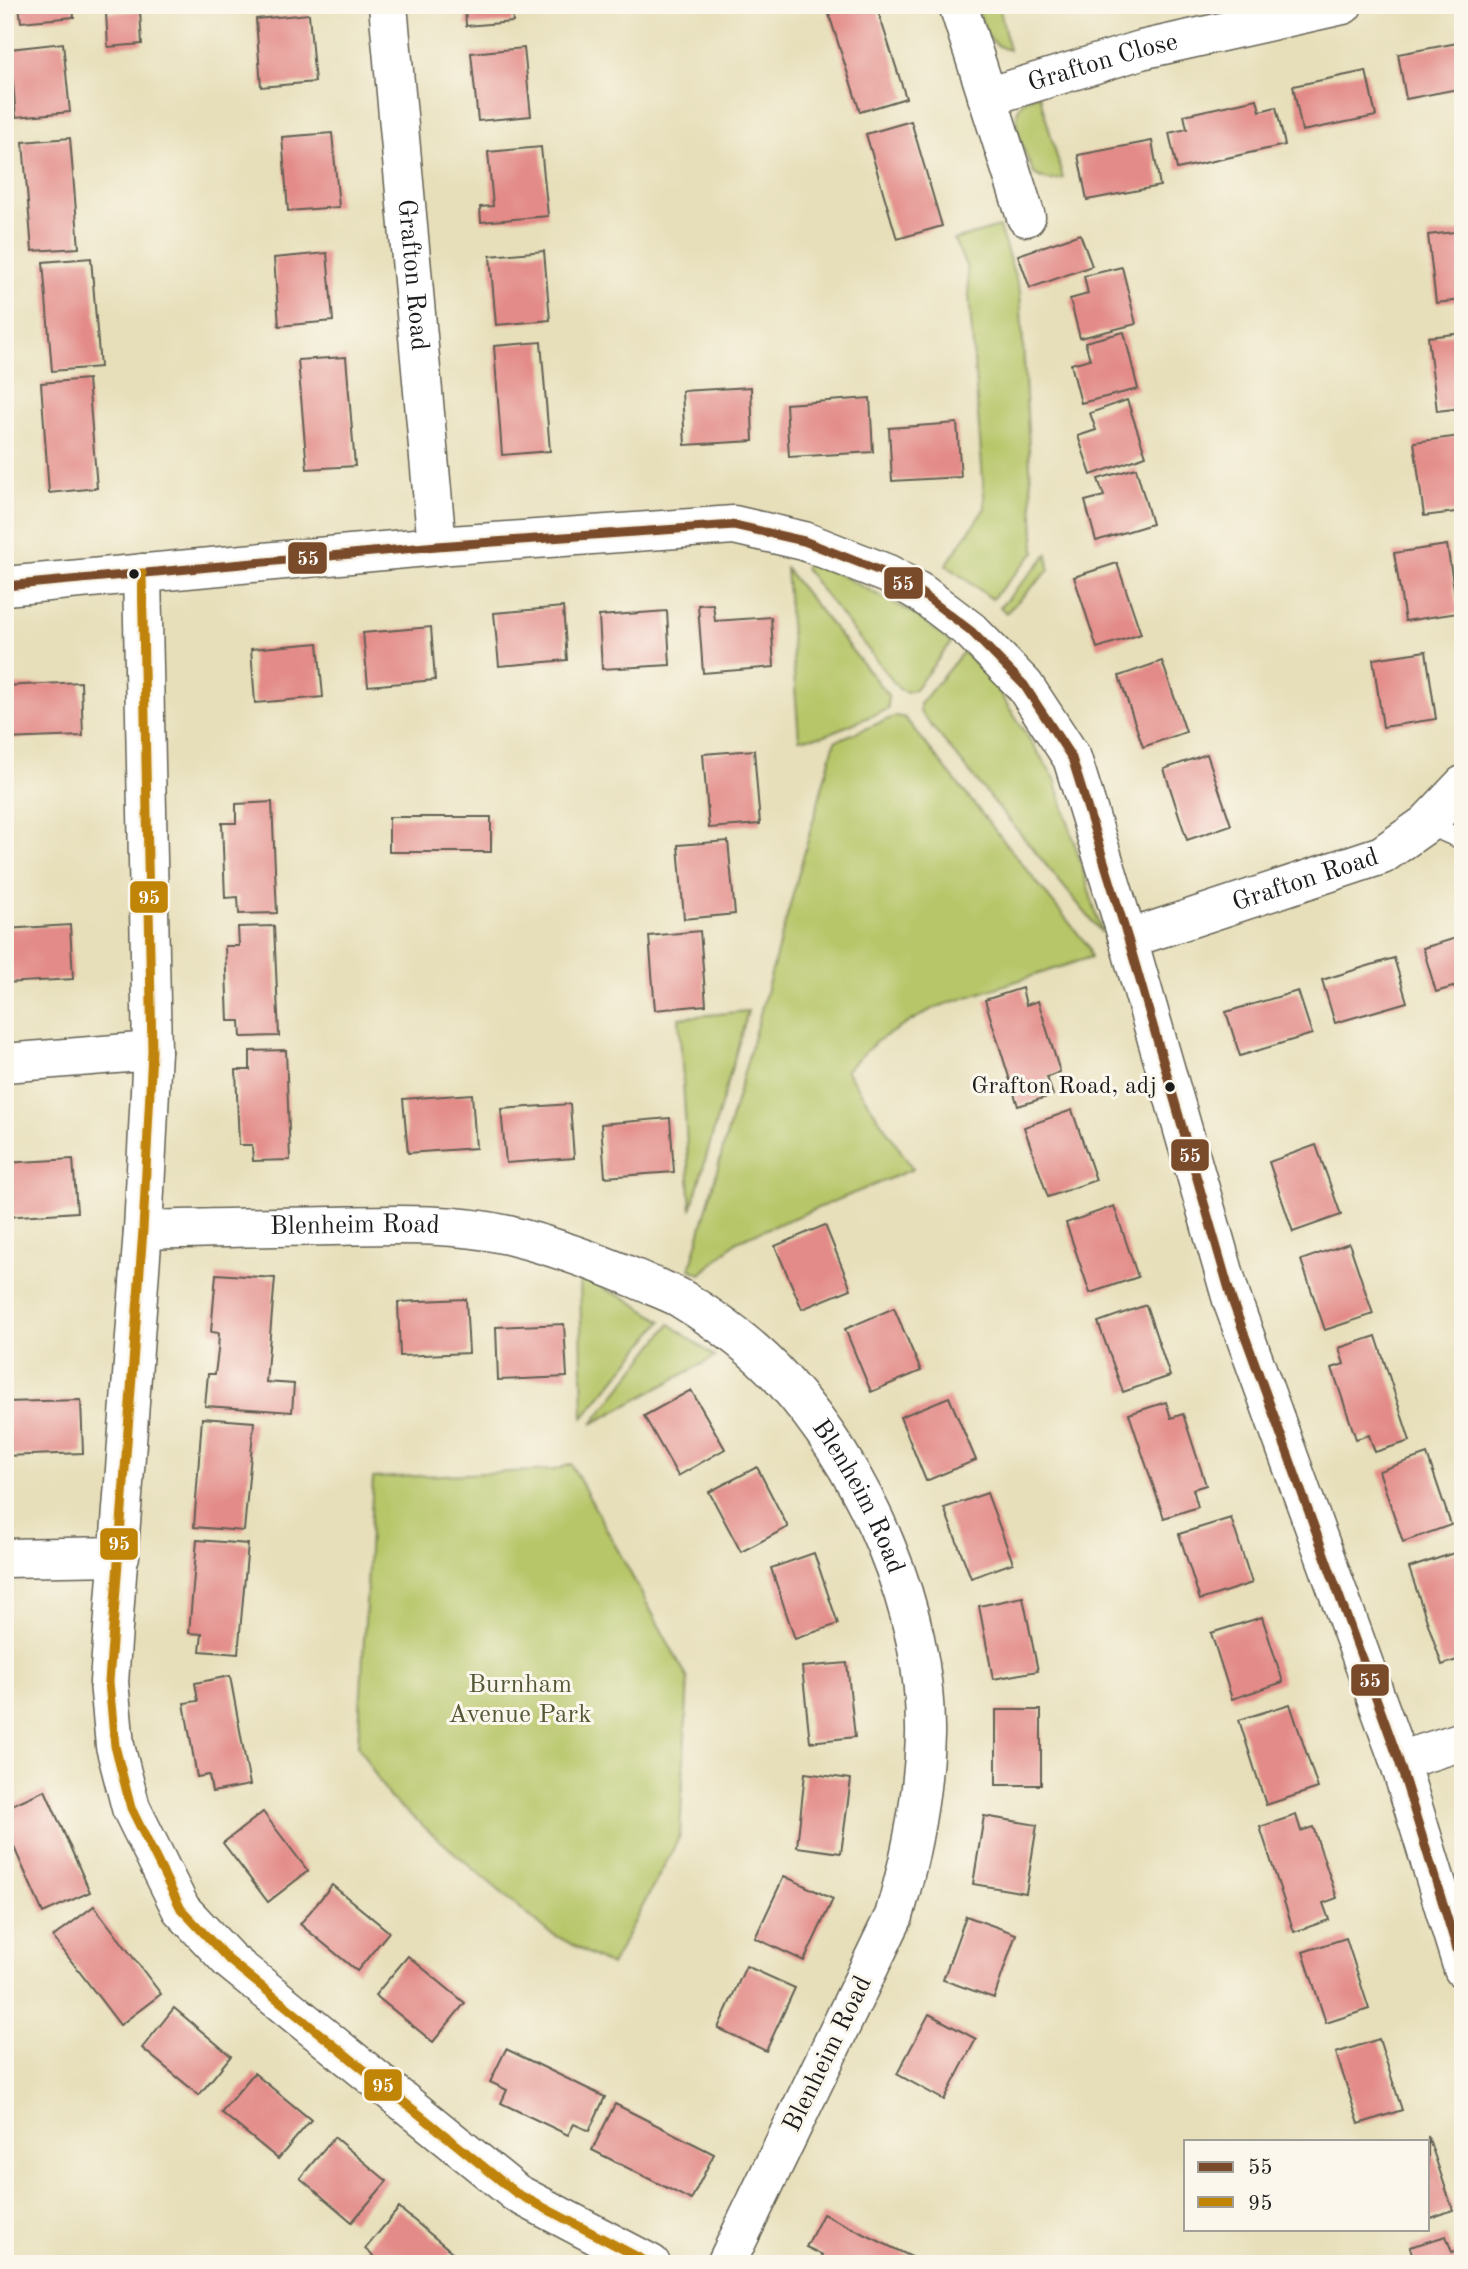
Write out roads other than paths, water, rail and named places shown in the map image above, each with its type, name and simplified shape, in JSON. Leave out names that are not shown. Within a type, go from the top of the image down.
[{"type":"street","name":"Grafton Road","points":[[388,5],[437,546]]},
{"type":"street","points":[[958,5],[1026,216]]},
{"type":"street","name":"Grafton Close","points":[[987,97],[1141,50],[1343,5]]},
{"type":"street","points":[[5,586],[437,546],[734,525],[804,541],[899,580],[921,593],[971,631],[1024,685],[1072,758],[1128,939],[1232,1300],[1399,1761],[1463,1969]]},
{"type":"street","points":[[142,573],[152,1051],[143,1230],[109,1682],[116,1746],[131,1808],[181,1909],[229,1960],[516,2193],[651,2264]]},
{"type":"street","name":"Grafton Road","points":[[1128,939],[1382,855],[1426,824],[1463,785]]},
{"type":"street","points":[[5,1063],[152,1051]]},
{"type":"street","name":"Blenheim Road","points":[[143,1230],[449,1226],[508,1235],[590,1259],[677,1297],[733,1335],[782,1379],[832,1442],[866,1502],[908,1609],[920,1670],[924,1745],[922,1795],[911,1858],[894,1916],[726,2264]]},
{"type":"street","points":[[5,1558],[120,1556]]},
{"type":"street","points":[[1399,1761],[1463,1741]]},
{"type":"lane","points":[[1426,824],[1463,840]]},
{"type":"place","name":"Grafton Road, adj","points":[[1170,1087]]},
{"type":"park label","name":"Burnham Avenue Park","points":[[520,1700]]}]
